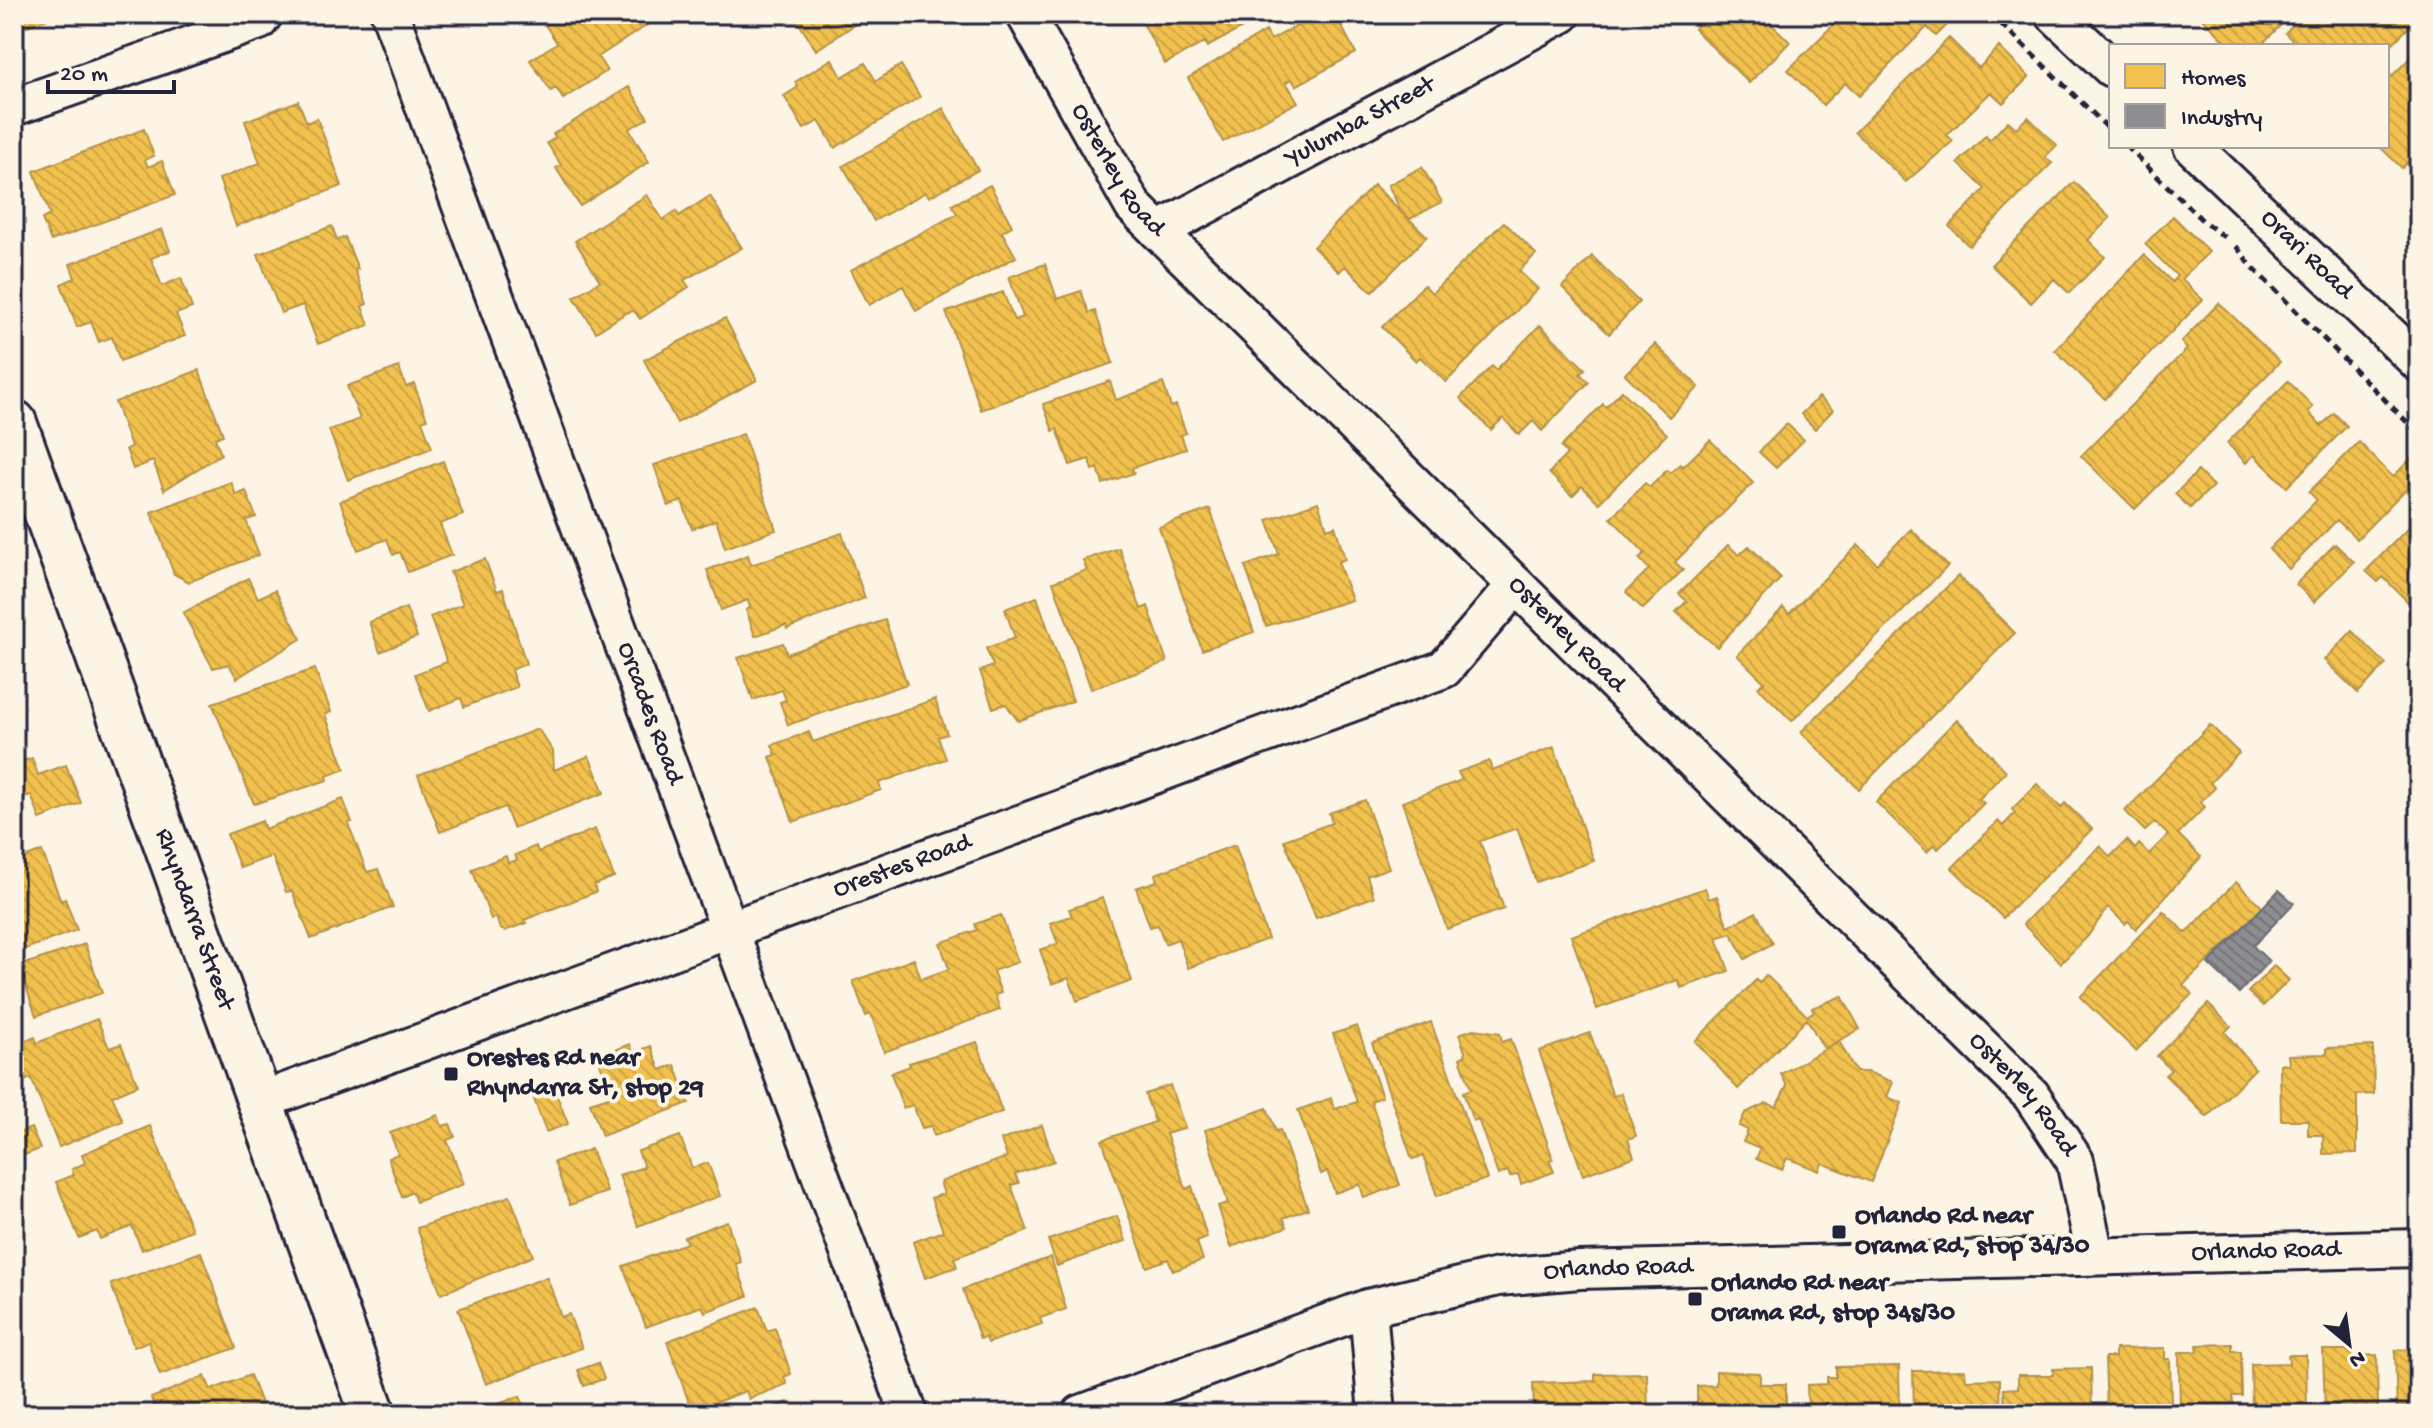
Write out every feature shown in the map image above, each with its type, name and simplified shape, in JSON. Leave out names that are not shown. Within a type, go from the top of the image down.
[{"type":"street","points":[[14,107],[259,21],[264,14]]},
{"type":"street","name":"Orcades Road","points":[[390,14],[732,929],[909,1414]]},
{"type":"street","name":"Osterley Road","points":[[1025,14],[1133,206],[2031,1095],[2075,1161],[2095,1255]]},
{"type":"street","name":"Yulumba Street","points":[[1158,231],[1562,14]]},
{"type":"street","points":[[2054,14],[2109,66]]},
{"type":"street","name":"Orari Road","points":[[2194,148],[2419,363]]},
{"type":"street","name":"Rhyndarra Street","points":[[14,423],[373,1414]]},
{"type":"street","name":"Orestes Road","points":[[258,1102],[1444,669],[1515,586]]},
{"type":"street","name":"Orlando Road","points":[[1081,1414],[1368,1308],[1498,1277],[1580,1270],[2419,1248]]},
{"type":"street","points":[[1368,1308],[1377,1414]]},
{"type":"path","points":[[1991,14],[2109,129]]},
{"type":"path","points":[[2128,148],[2202,220],[2233,243],[2253,268],[2419,434]]},
{"type":"building: Homes","points":[[14,14],[51,14],[52,17],[14,31]]},
{"type":"building: Homes","points":[[538,14],[664,14],[598,57],[607,71],[563,99],[556,88],[551,91],[530,60],[557,43]]},
{"type":"building: Homes","points":[[793,14],[871,14],[816,50]]},
{"type":"building: Homes","points":[[1138,14],[1268,14],[1207,47],[1205,42],[1165,64]]},
{"type":"building: Homes","points":[[1319,14],[1335,14],[1356,53],[1296,86],[1292,79],[1286,82],[1298,102],[1223,142],[1188,78],[1266,31],[1271,40]]},
{"type":"building: Homes","points":[[1708,14],[1761,14],[1790,42],[1749,83],[1694,29]]},
{"type":"building: Homes","points":[[1844,14],[1958,14],[1936,36],[1927,27],[1859,96],[1845,83],[1823,105],[1788,70]]},
{"type":"building: Homes","points":[[2198,14],[2278,14],[2285,21],[2262,44],[2228,44]]},
{"type":"building: Homes","points":[[2304,14],[2419,14],[2389,47],[2389,44],[2296,44],[2285,33]]},
{"type":"building: Homes","points":[[1949,38],[1979,68],[1999,47],[2029,77],[2003,103],[1991,92],[1947,135],[1953,141],[1906,182],[1855,132]]},
{"type":"building: Homes","points":[[2419,49],[2419,151],[2402,168],[2381,148],[2389,148],[2389,79]]},
{"type":"building: Homes","points":[[832,59],[842,77],[865,63],[876,81],[901,65],[920,97],[835,148],[819,121],[804,129],[784,96],[798,87],[795,82]]},
{"type":"building: Homes","points":[[629,87],[648,118],[629,129],[649,162],[580,206],[556,168],[561,165],[547,143],[555,138],[553,134]]},
{"type":"building: Homes","points":[[298,101],[307,123],[317,118],[342,186],[236,226],[219,179],[260,163],[245,121]]},
{"type":"building: Homes","points":[[943,108],[978,170],[929,197],[926,192],[874,221],[843,166]]},
{"type":"building: Homes","points":[[2028,117],[2057,145],[2045,157],[2052,163],[1969,246],[1949,226],[1985,189],[1958,163],[1986,135],[1990,140],[2008,121],[2016,128]]},
{"type":"building: Homes","points":[[144,129],[154,156],[145,160],[148,167],[162,161],[175,195],[51,241],[42,219],[50,215],[34,171]]},
{"type":"building: Homes","points":[[1422,167],[1442,202],[1410,219],[1401,211],[1388,185]]},
{"type":"building: Homes","points":[[2074,182],[2110,218],[2088,240],[2105,257],[2069,293],[2054,279],[2031,303],[1991,265]]},
{"type":"building: Homes","points":[[990,185],[1012,226],[1002,232],[1016,257],[916,311],[903,286],[869,305],[851,270],[957,214],[952,205]]},
{"type":"building: Homes","points":[[1374,185],[1427,236],[1372,292],[1345,266],[1339,272],[1313,247]]},
{"type":"building: Homes","points":[[647,195],[663,220],[676,211],[679,216],[710,196],[742,248],[684,280],[689,287],[640,319],[634,311],[626,313],[596,332],[574,297],[600,281],[575,241]]},
{"type":"building: Homes","points":[[2173,216],[2209,252],[2181,279],[2203,300],[2105,399],[2055,350],[2144,255],[2172,282],[2177,276],[2145,244]]},
{"type":"building: Homes","points":[[1504,222],[1536,254],[1519,271],[1538,289],[1446,382],[1420,357],[1416,361],[1382,327],[1424,285],[1432,293]]},
{"type":"building: Homes","points":[[332,226],[337,240],[345,237],[358,269],[355,270],[367,304],[362,306],[369,325],[318,344],[303,305],[281,313],[258,254]]},
{"type":"building: Homes","points":[[162,229],[170,251],[151,258],[162,286],[181,278],[192,308],[176,314],[185,336],[120,361],[112,337],[99,342],[91,322],[77,327],[61,284],[75,278],[70,264]]},
{"type":"building: Homes","points":[[1592,256],[1639,302],[1609,334],[1562,287]]},
{"type":"building: Homes","points":[[1045,264],[1057,299],[1081,291],[1089,313],[1095,311],[1113,363],[981,410],[946,312],[1003,292],[1014,320],[1023,317],[1009,277]]},
{"type":"building: Homes","points":[[2219,303],[2280,362],[2135,509],[2081,456],[2187,349],[2181,342]]},
{"type":"building: Homes","points":[[725,318],[757,380],[677,423],[644,360]]},
{"type":"building: Homes","points":[[1540,325],[1585,369],[1580,374],[1589,382],[1542,431],[1533,421],[1519,435],[1503,418],[1491,430],[1460,398],[1492,366],[1496,370]]},
{"type":"building: Homes","points":[[1655,344],[1699,387],[1669,417],[1625,374]]},
{"type":"building: Homes","points":[[399,367],[406,387],[414,384],[427,419],[422,421],[432,448],[348,480],[329,430],[360,419],[347,386]]},
{"type":"building: Homes","points":[[199,370],[223,435],[215,438],[221,454],[164,490],[153,461],[133,469],[126,449],[131,447],[115,402]]},
{"type":"building: Homes","points":[[1110,381],[1116,400],[1163,383],[1171,407],[1176,405],[1186,433],[1181,435],[1186,449],[1132,468],[1134,473],[1103,484],[1098,468],[1093,470],[1089,459],[1070,465],[1057,429],[1053,431],[1043,404]]},
{"type":"building: Homes","points":[[2288,381],[2313,407],[2308,412],[2321,426],[2334,413],[2347,426],[2287,487],[2254,455],[2246,463],[2227,443]]},
{"type":"building: Homes","points":[[1622,391],[1667,434],[1599,503],[1582,486],[1572,496],[1549,473],[1567,454],[1561,447],[1603,404],[1606,407]]},
{"type":"building: Homes","points":[[1819,397],[1833,410],[1815,429],[1801,414]]},
{"type":"building: Homes","points":[[1787,424],[1804,440],[1776,468],[1759,452]]},
{"type":"building: Homes","points":[[743,434],[776,530],[725,548],[716,520],[692,529],[682,501],[668,506],[654,465]]},
{"type":"building: Homes","points":[[1710,440],[1753,483],[1675,562],[1683,570],[1643,609],[1626,592],[1649,569],[1639,558],[1645,553],[1611,518],[1645,483],[1650,487],[1667,470],[1670,473],[1680,464],[1683,467]]},
{"type":"building: Homes","points":[[2359,442],[2393,477],[2417,452],[2419,503],[2405,490],[2357,539],[2337,520],[2289,569],[2269,549],[2317,500],[2309,492]]},
{"type":"building: Homes","points":[[443,461],[463,515],[440,524],[452,555],[408,572],[400,552],[393,555],[387,539],[358,550],[340,501]]},
{"type":"building: Homes","points":[[2198,471],[2213,486],[2190,508],[2175,494]]},
{"type":"building: Homes","points":[[231,482],[236,495],[246,491],[256,517],[246,520],[259,555],[189,582],[174,574],[151,512]]},
{"type":"building: Homes","points":[[1318,502],[1327,529],[1335,526],[1345,559],[1338,562],[1352,600],[1266,626],[1245,566],[1279,554],[1267,520]]},
{"type":"building: Homes","points":[[1210,509],[1254,632],[1202,650],[1159,527]]},
{"type":"building: Homes","points":[[2408,528],[2419,539],[2419,613],[2383,577],[2378,582],[2366,571]]},
{"type":"building: Homes","points":[[1911,529],[1948,566],[1792,721],[1758,687],[1764,682],[1737,655],[1783,608],[1789,614],[1858,545],[1877,564]]},
{"type":"building: Homes","points":[[842,533],[865,598],[787,629],[786,625],[755,636],[746,610],[750,608],[748,600],[721,610],[707,570],[748,555],[751,565]]},
{"type":"building: Homes","points":[[2335,544],[2354,562],[2314,602],[2296,584]]},
{"type":"building: Homes","points":[[1728,545],[1739,555],[1749,546],[1781,578],[1717,647],[1676,612],[1687,601],[1679,594]]},
{"type":"building: Homes","points":[[1119,548],[1141,609],[1148,606],[1167,662],[1091,689],[1053,582],[1087,570],[1083,560]]},
{"type":"building: Homes","points":[[485,559],[497,591],[503,589],[526,664],[511,670],[517,687],[464,707],[461,698],[429,711],[415,674],[447,662],[430,617],[463,604],[450,572]]},
{"type":"building: Homes","points":[[1958,576],[2015,633],[1859,789],[1801,732]]},
{"type":"building: Homes","points":[[248,578],[258,598],[275,590],[301,639],[237,678],[229,664],[213,668],[183,613]]},
{"type":"building: Homes","points":[[1037,597],[1073,701],[1018,721],[1006,704],[993,708],[980,671],[993,666],[986,648],[1015,638],[1005,609]]},
{"type":"building: Homes","points":[[406,608],[417,637],[380,652],[369,622]]},
{"type":"building: Homes","points":[[885,620],[907,684],[788,725],[780,702],[786,700],[782,690],[753,700],[738,658],[783,643],[787,654]]},
{"type":"building: Homes","points":[[2352,631],[2386,664],[2358,693],[2324,660]]},
{"type":"building: Homes","points":[[315,669],[331,712],[325,714],[345,769],[327,776],[328,780],[254,804],[212,703]]},
{"type":"building: Homes","points":[[935,699],[947,734],[938,737],[946,759],[879,783],[881,790],[793,822],[770,757],[776,755],[772,745],[809,732],[813,742]]},
{"type":"building: Homes","points":[[1957,719],[2006,771],[1979,799],[1984,803],[1938,849],[1934,845],[1927,852],[1876,802]]},
{"type":"building: Homes","points":[[2210,725],[2239,753],[2210,783],[2215,788],[2200,802],[2205,807],[2178,834],[2201,857],[2136,929],[2128,921],[2125,924],[2108,907],[2088,936],[2061,963],[2023,924],[2100,846],[2110,857],[2127,840],[2135,849],[2139,844],[2149,854],[2168,835],[2155,822],[2145,831],[2125,811]]},
{"type":"building: Homes","points":[[538,729],[553,751],[554,770],[589,756],[604,793],[513,828],[505,807],[440,832],[418,775]]},
{"type":"building: Homes","points":[[1554,747],[1594,861],[1536,882],[1517,828],[1480,841],[1504,909],[1447,929],[1402,802],[1462,780],[1458,772],[1489,761],[1492,770]]},
{"type":"building: Homes","points":[[32,758],[38,775],[66,765],[81,803],[40,819],[31,795],[20,798],[25,811],[14,815],[14,764]]},
{"type":"building: Homes","points":[[2037,784],[2061,808],[2065,803],[2092,829],[2003,918],[1952,868],[1998,821],[2003,826],[2015,813],[2012,809]]},
{"type":"building: Homes","points":[[343,799],[352,822],[348,823],[367,872],[378,869],[393,907],[311,939],[292,891],[286,892],[272,856],[240,868],[227,834],[262,821],[265,829]]},
{"type":"building: Homes","points":[[1365,800],[1389,868],[1367,876],[1374,897],[1316,918],[1284,840],[1332,823],[1329,813]]},
{"type":"building: Homes","points":[[595,829],[614,877],[594,885],[596,892],[524,920],[526,923],[505,931],[500,929],[496,917],[491,919],[472,869],[506,856],[508,863],[517,860],[515,855],[536,846],[538,852]]},
{"type":"building: Homes","points":[[1235,845],[1268,939],[1188,968],[1178,939],[1165,944],[1158,925],[1150,927],[1136,888],[1157,881],[1155,874]]},
{"type":"building: Homes","points":[[42,851],[61,901],[65,899],[77,930],[14,953],[14,862]]},
{"type":"building: Homes","points":[[2236,882],[2263,908],[2183,985],[2192,994],[2136,1051],[2080,997],[2163,911],[2186,933]]},
{"type":"building: Homes","points":[[1705,888],[1709,899],[1717,896],[1728,927],[1756,912],[1773,943],[1745,959],[1731,933],[1717,938],[1729,971],[1681,988],[1678,980],[1597,1009],[1571,936]]},
{"type":"building: Homes","points":[[1102,898],[1132,981],[1077,1001],[1069,978],[1052,984],[1040,950],[1058,944],[1050,923],[1072,916],[1069,909]]},
{"type":"building: Homes","points":[[1001,915],[1018,962],[993,971],[1001,993],[995,995],[1000,1010],[884,1052],[871,1014],[866,1016],[853,981],[914,959],[921,979],[949,969],[940,943],[977,930],[975,924]]},
{"type":"building: Homes","points":[[85,944],[102,993],[36,1016],[19,966]]},
{"type":"building: Homes","points":[[2274,966],[2289,980],[2263,1006],[2248,992]]},
{"type":"building: Homes","points":[[1766,975],[1807,1016],[1814,1011],[1812,1008],[1842,996],[1860,1029],[1824,1049],[1807,1019],[1738,1089],[1695,1041],[1756,980],[1759,983]]},
{"type":"building: Homes","points":[[2208,1004],[2231,1026],[2225,1032],[2255,1069],[2207,1117],[2165,1075],[2171,1070],[2157,1056]]},
{"type":"building: Homes","points":[[97,1019],[109,1048],[121,1044],[138,1085],[112,1096],[123,1121],[59,1147],[31,1078],[14,1085],[14,1045],[35,1037],[37,1043]]},
{"type":"building: Homes","points":[[1431,1022],[1487,1179],[1437,1196],[1423,1156],[1412,1159],[1372,1043]]},
{"type":"building: Homes","points":[[1357,1026],[1382,1097],[1371,1101],[1400,1185],[1364,1198],[1360,1184],[1335,1193],[1327,1171],[1321,1174],[1298,1110],[1331,1098],[1335,1109],[1357,1102],[1333,1034]]},
{"type":"building: Homes","points":[[1474,1029],[1500,1033],[1502,1042],[1511,1039],[1553,1159],[1549,1160],[1554,1172],[1521,1184],[1518,1174],[1510,1177],[1508,1171],[1498,1175],[1478,1119],[1473,1121],[1463,1092],[1471,1089],[1460,1058],[1466,1055],[1459,1034]]},
{"type":"building: Homes","points":[[1590,1033],[1613,1096],[1621,1093],[1636,1136],[1628,1139],[1634,1157],[1583,1175],[1539,1051]]},
{"type":"building: Homes","points":[[1839,1041],[1856,1072],[1868,1072],[1893,1082],[1887,1097],[1902,1103],[1871,1182],[1822,1163],[1819,1171],[1787,1158],[1782,1170],[1756,1159],[1760,1149],[1743,1142],[1748,1130],[1739,1126],[1745,1113],[1766,1103],[1776,1107],[1787,1086],[1781,1074]]},
{"type":"building: Homes","points":[[977,1042],[1002,1112],[934,1136],[931,1126],[922,1128],[913,1105],[903,1108],[891,1073],[910,1066],[909,1063]]},
{"type":"building: Homes","points":[[630,1044],[633,1053],[651,1046],[660,1070],[675,1065],[689,1103],[602,1136],[590,1103],[612,1096],[609,1088],[603,1090],[597,1074],[603,1072],[598,1057]]},
{"type":"building: Homes","points":[[2373,1046],[2374,1094],[2357,1095],[2357,1153],[2323,1154],[2323,1135],[2308,1135],[2308,1120],[2281,1120],[2280,1064],[2289,1065],[2288,1055],[2327,1054],[2327,1048]]},
{"type":"building: Homes","points":[[552,1083],[568,1124],[546,1132],[531,1091]]},
{"type":"building: Homes","points":[[1170,1085],[1185,1128],[1166,1134],[1186,1189],[1192,1186],[1207,1238],[1197,1242],[1203,1260],[1173,1271],[1168,1259],[1147,1267],[1102,1140],[1155,1122],[1145,1094]]},
{"type":"building: Homes","points":[[1267,1108],[1276,1131],[1280,1130],[1308,1209],[1283,1218],[1287,1227],[1231,1247],[1218,1206],[1228,1203],[1205,1130]]},
{"type":"building: Homes","points":[[438,1115],[442,1126],[450,1124],[455,1137],[447,1140],[464,1184],[416,1202],[412,1192],[402,1197],[388,1158],[398,1154],[390,1133]]},
{"type":"building: Homes","points":[[1042,1125],[1054,1161],[1015,1174],[1019,1183],[1011,1185],[1028,1231],[954,1258],[957,1267],[925,1278],[913,1242],[943,1231],[931,1198],[944,1194],[940,1182],[1007,1157],[1001,1140]]},
{"type":"building: Homes","points":[[150,1126],[192,1230],[142,1250],[132,1226],[100,1239],[97,1231],[79,1238],[56,1182],[74,1175],[72,1169],[85,1163],[82,1154]]},
{"type":"building: Homes","points":[[31,1128],[40,1149],[14,1159],[14,1135]]},
{"type":"building: Homes","points":[[680,1136],[692,1168],[708,1163],[720,1196],[638,1226],[619,1175],[644,1167],[638,1151]]},
{"type":"building: Homes","points":[[591,1149],[607,1192],[570,1205],[554,1162]]},
{"type":"building: Homes","points":[[510,1196],[533,1256],[441,1294],[417,1228]]},
{"type":"building: Homes","points":[[1117,1216],[1126,1241],[1057,1266],[1048,1240]]},
{"type":"building: Homes","points":[[727,1221],[741,1262],[736,1264],[748,1296],[705,1312],[702,1306],[646,1327],[623,1266],[687,1243],[684,1237]]},
{"type":"building: Homes","points":[[201,1252],[236,1348],[160,1375],[148,1341],[134,1347],[111,1284]]},
{"type":"building: Homes","points":[[1051,1257],[1066,1309],[1040,1318],[1042,1324],[988,1343],[986,1337],[980,1339],[963,1289]]},
{"type":"building: Homes","points":[[547,1277],[561,1317],[569,1314],[582,1348],[486,1384],[458,1309]]},
{"type":"building: Homes","points":[[758,1307],[767,1331],[775,1328],[791,1374],[784,1377],[787,1384],[749,1399],[746,1391],[692,1411],[667,1341]]},
{"type":"building: Homes","points":[[2232,1344],[2232,1351],[2241,1351],[2242,1396],[2233,1396],[2234,1414],[2180,1414],[2179,1352],[2198,1352],[2197,1345]]},
{"type":"building: Homes","points":[[2165,1348],[2165,1359],[2170,1359],[2171,1402],[2166,1402],[2166,1414],[2107,1414],[2105,1357],[2115,1357],[2115,1349]]},
{"type":"building: Homes","points":[[2323,1350],[2355,1350],[2355,1356],[2377,1355],[2378,1414],[2325,1414]]},
{"type":"building: Homes","points":[[2395,1350],[2419,1350],[2419,1414],[2397,1414]]},
{"type":"building: Homes","points":[[2288,1355],[2306,1355],[2307,1414],[2252,1414],[2251,1364],[2289,1363]]},
{"type":"building: Homes","points":[[598,1363],[604,1379],[584,1386],[578,1370]]},
{"type":"building: Homes","points":[[1899,1366],[1900,1414],[1808,1414],[1807,1385],[1827,1384],[1827,1377],[1836,1377],[1836,1367]]},
{"type":"building: Homes","points":[[2091,1368],[2092,1414],[2005,1414],[2004,1389],[2018,1388],[2018,1375],[2053,1375],[2053,1369]]},
{"type":"building: Homes","points":[[1965,1370],[1966,1380],[2000,1379],[2001,1414],[1914,1414],[1913,1371]]},
{"type":"building: Homes","points":[[1716,1371],[1760,1373],[1760,1384],[1786,1384],[1786,1414],[1697,1414],[1697,1386],[1716,1385]]},
{"type":"building: Homes","points":[[1647,1373],[1648,1414],[1534,1414],[1533,1383],[1595,1381],[1595,1374]]},
{"type":"building: Homes","points":[[250,1375],[265,1414],[157,1414],[151,1398],[205,1376],[211,1390]]},
{"type":"building: Homes","points":[[14,1381],[26,1414],[14,1414]]},
{"type":"building: Homes","points":[[520,1396],[527,1414],[484,1414],[482,1410]]},
{"type":"building: Homes","points":[[788,1402],[793,1414],[757,1414]]},
{"type":"building: Industry","points":[[2279,890],[2294,903],[2253,946],[2269,961],[2239,993],[2208,964]]},
{"type":"place","name":"Orestes Rd near Rhyndarra St, stop 29","points":[[451,1074]]},
{"type":"place","name":"Orlando Rd near Orama Rd, stop 34/30","points":[[1839,1232]]},
{"type":"place","name":"Orlando Rd near Orama Rd, stop 34s/30","points":[[1695,1299]]}]
